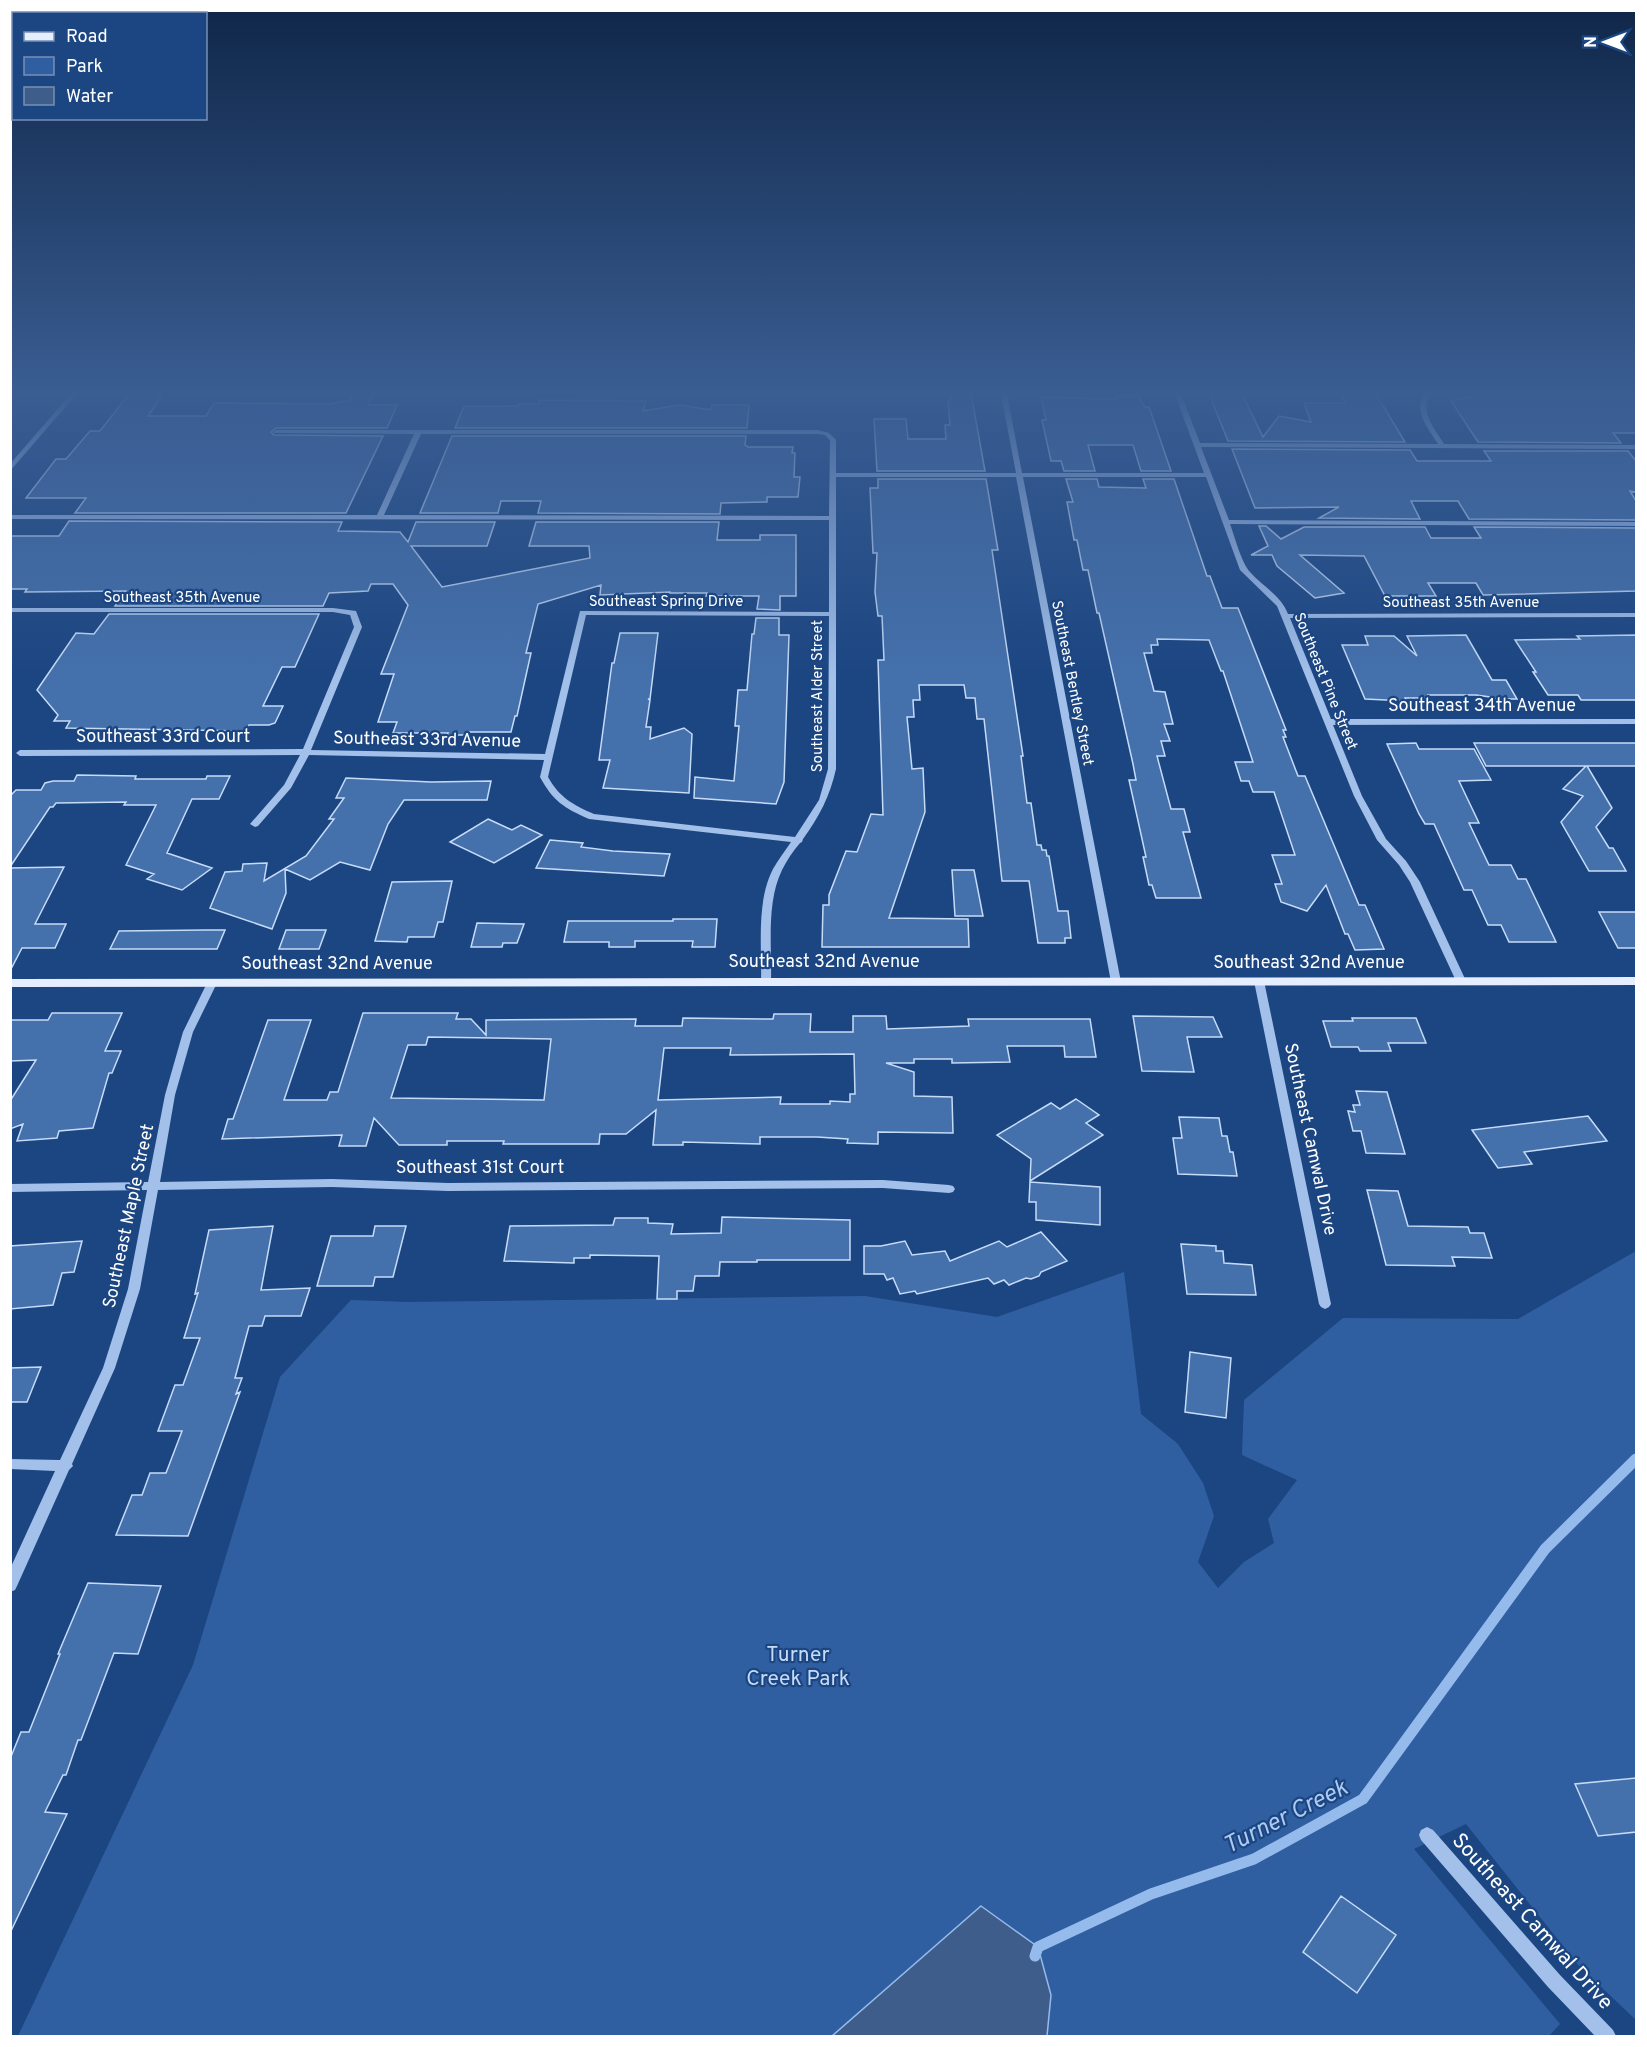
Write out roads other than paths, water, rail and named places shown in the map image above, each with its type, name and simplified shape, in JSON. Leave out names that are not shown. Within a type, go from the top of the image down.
[{"type":"main road","name":"Southeast 32nd Avenue","points":[[10,983],[1636,981]]},
{"type":"street","points":[[380,517],[395,485]]},
{"type":"street","name":"Southeast Alder Street","points":[[766,981],[769,897],[777,871],[821,808],[829,790],[832,770],[833,485]]},
{"type":"street","name":"Southeast Bentley Street","points":[[1023,485],[1116,982]]},
{"type":"street","name":"Southeast Pine Street","points":[[1212,485],[1244,570],[1281,605],[1358,796],[1382,840],[1415,882],[1461,981]]},
{"type":"street","points":[[10,517],[832,518]]},
{"type":"street","points":[[1226,522],[1636,524]]},
{"type":"street","name":"Southeast 35th Avenue","points":[[10,610],[333,610],[353,613],[358,627],[306,752]]},
{"type":"street","name":"Southeast Spring Drive","points":[[799,840],[592,817],[567,806],[552,795],[544,777],[583,614],[831,614]]},
{"type":"street","name":"Southeast 35th Avenue","points":[[1285,616],[1636,615]]},
{"type":"street","name":"Southeast 34th Avenue","points":[[1327,722],[1636,721]]},
{"type":"street","points":[[255,824],[288,786],[306,752]]},
{"type":"street","name":"Southeast 33rd Court","points":[[20,753],[306,752]]},
{"type":"street","name":"Southeast 33rd Avenue","points":[[306,752],[548,757]]},
{"type":"street","name":"Southeast Camwal Drive","points":[[1259,981],[1325,1304]]},
{"type":"street","name":"Southeast Maple Street","points":[[10,1586],[109,1368],[134,1289],[170,1095],[188,1032],[212,983]]},
{"type":"street","name":"Southeast 31st Court","points":[[10,1188],[332,1184],[448,1187],[884,1184],[949,1189]]},
{"type":"street","points":[[10,1464],[66,1466]]},
{"type":"street","name":"Southeast Camwal Drive","points":[[1427,1835],[1554,1981],[1607,2037]]},
{"type":"water","points":[[981,1906],[1038,1947],[1051,1995],[1047,2036],[832,2036]]},
{"type":"waterway","name":"Turner Creek","points":[[1035,1956],[1038,1947],[1151,1894],[1254,1859],[1363,1799],[1545,1549],[1636,1459]]},
{"type":"park label","name":"Turner Creek Park","points":[[798,1666]]}]
